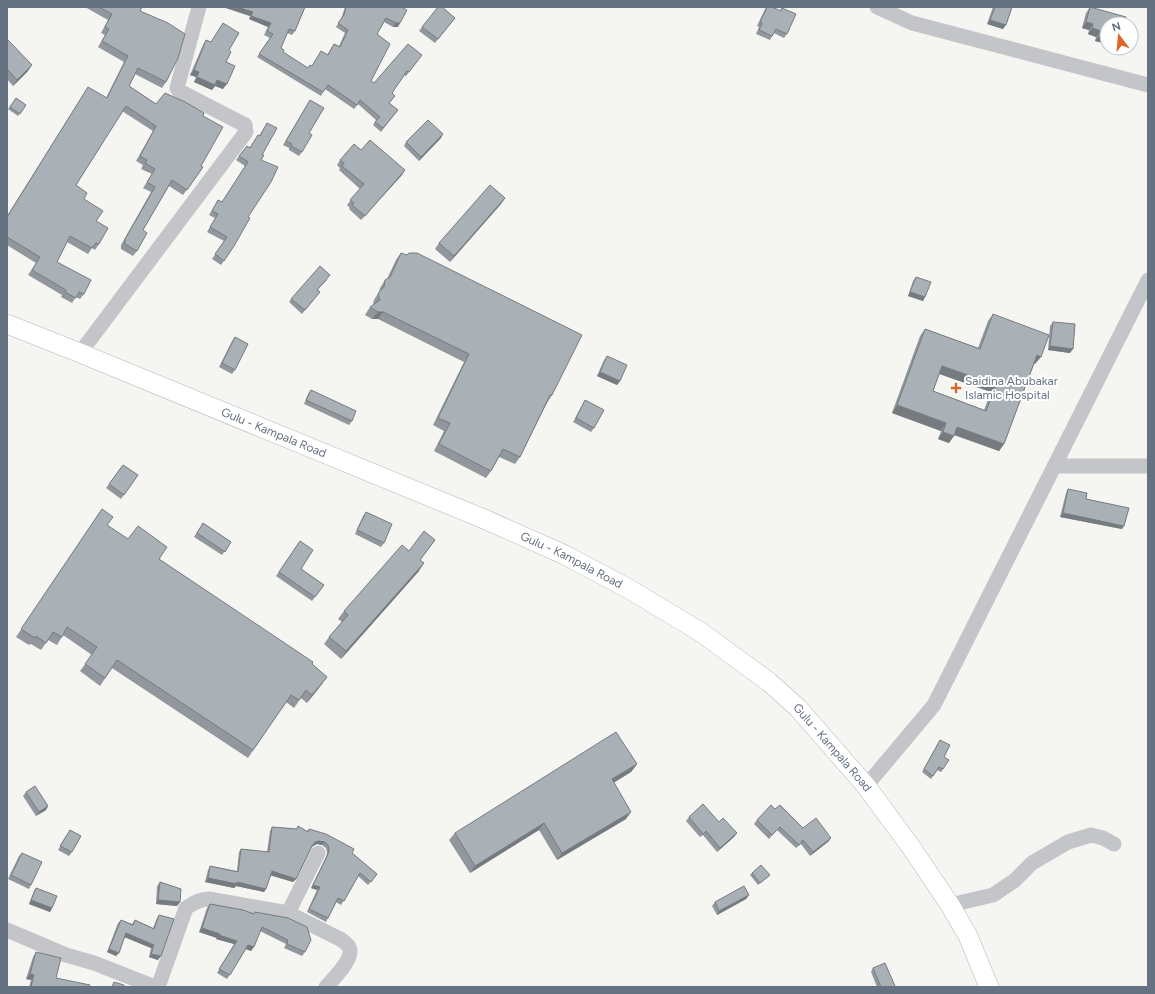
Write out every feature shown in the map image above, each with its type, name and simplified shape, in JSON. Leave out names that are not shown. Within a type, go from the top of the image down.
[{"type":"main road","name":"Gulu - Kampala Road","points":[[7,324],[80,352],[484,519],[565,555],[629,589],[702,633],[769,682],[798,708],[866,786],[911,847],[950,905],[968,936],[989,987]]},
{"type":"street","points":[[80,352],[246,132],[245,125],[179,91],[177,88],[199,7]]},
{"type":"street","points":[[880,8],[912,23],[1148,84]]},
{"type":"street","points":[[866,786],[934,705],[1148,280]]},
{"type":"street","points":[[1055,466],[1148,466]]},
{"type":"street","points":[[950,905],[993,895],[1014,881],[1032,863],[1068,842],[1091,835],[1103,838],[1114,844]]},
{"type":"street","points":[[288,913],[318,853]]},
{"type":"street","points":[[158,987],[186,908],[197,901],[204,899],[288,913],[342,940],[350,950],[348,961],[326,987]]},
{"type":"street","points":[[7,930],[66,955],[94,963],[155,987]]},
{"type":"building","points":[[99,7],[142,7],[140,11],[168,23],[185,34],[178,58],[166,82],[138,68],[129,86],[156,104],[165,93],[204,113],[203,116],[223,127],[201,166],[203,167],[187,190],[172,180],[143,230],[147,233],[137,251],[125,244],[125,239],[155,187],[147,182],[155,169],[145,163],[147,160],[140,156],[156,126],[126,106],[76,185],[87,193],[84,199],[103,211],[96,221],[108,228],[99,244],[96,243],[92,248],[70,236],[57,262],[91,280],[84,294],[79,292],[76,298],[65,292],[66,290],[32,270],[40,257],[7,237],[7,217],[88,87],[107,98],[128,56],[102,41],[109,29],[105,27],[112,14]]},
{"type":"building","points":[[237,7],[305,7],[295,31],[289,29],[281,48],[284,50],[283,52],[308,68],[310,65],[312,66],[321,51],[328,55],[334,44],[340,47],[348,30],[338,23],[344,15],[346,7],[401,7],[407,10],[400,23],[396,23],[386,18],[377,34],[390,44],[371,81],[374,83],[408,44],[422,55],[409,72],[407,71],[392,93],[395,96],[389,103],[398,110],[383,128],[375,122],[380,117],[360,100],[357,105],[328,85],[323,92],[259,54],[273,34],[267,31],[271,23],[251,16],[253,12]]},
{"type":"building","points":[[438,7],[442,7],[455,18],[438,39],[422,27]]},
{"type":"building","points":[[767,7],[772,7],[781,11],[782,8],[796,14],[787,34],[776,29],[772,36],[759,30],[762,23],[760,22]]},
{"type":"building","points":[[995,7],[1012,7],[1006,25],[990,20]]},
{"type":"building","points":[[1090,7],[1122,16],[1099,16],[1099,30],[1092,28],[1093,24],[1086,22]]},
{"type":"building","points":[[223,23],[239,33],[229,50],[231,52],[226,62],[235,66],[227,84],[217,80],[215,85],[197,77],[199,72],[194,70],[206,40],[211,42]]},
{"type":"building","points":[[7,39],[32,65],[17,80],[7,69]]},
{"type":"building","points":[[16,98],[26,105],[20,114],[10,107]]},
{"type":"building","points":[[310,100],[324,108],[309,133],[312,135],[302,152],[291,146],[292,144],[286,141]]},
{"type":"building","points":[[428,120],[443,134],[421,157],[406,142]]},
{"type":"building","points":[[267,123],[277,128],[262,155],[264,155],[261,160],[278,167],[271,182],[248,217],[250,218],[224,261],[215,254],[227,237],[210,227],[218,214],[212,211],[218,200],[222,202],[248,162],[239,156],[247,146],[250,148],[258,135],[260,136]]},
{"type":"building","points":[[370,140],[405,170],[365,216],[352,205],[354,203],[350,200],[364,184],[342,166],[344,163],[340,160],[354,144],[361,150]]},
{"type":"building","points":[[490,185],[505,198],[454,256],[439,243]]},
{"type":"building","points":[[401,253],[407,255],[409,253],[417,253],[582,335],[552,395],[550,395],[520,457],[503,449],[491,471],[439,444],[450,423],[438,418],[469,354],[370,307],[380,300],[378,295],[379,292],[384,287],[385,280],[390,277]]},
{"type":"building","points":[[320,266],[330,275],[317,290],[320,292],[305,310],[291,299]]},
{"type":"building","points":[[916,277],[931,282],[925,297],[910,292]]},
{"type":"building","points":[[993,314],[1049,335],[1041,357],[1037,355],[1004,444],[957,427],[954,436],[943,432],[946,423],[897,405],[925,329],[980,349]],"holes":[[[942,366],[996,385],[986,411],[933,391]]]},
{"type":"building","points":[[1053,322],[1075,324],[1073,349],[1050,346]]},
{"type":"building","points":[[235,337],[248,344],[235,370],[222,363]]},
{"type":"building","points":[[607,356],[627,365],[620,381],[600,372]]},
{"type":"building","points":[[311,390],[356,411],[352,421],[306,400]]},
{"type":"building","points":[[585,400],[604,410],[594,428],[576,418]]},
{"type":"building","points":[[123,465],[138,475],[124,495],[109,484]]},
{"type":"building","points":[[1068,489],[1087,493],[1086,499],[1129,508],[1124,526],[1063,513]]},
{"type":"building","points":[[102,509],[113,517],[107,525],[128,539],[138,526],[167,547],[159,559],[313,662],[312,664],[327,677],[312,695],[306,690],[299,700],[291,695],[253,750],[117,660],[105,678],[85,664],[97,647],[67,627],[62,637],[53,632],[46,643],[36,636],[35,638],[21,629]]},
{"type":"building","points":[[366,512],[392,524],[384,543],[357,530]]},
{"type":"building","points":[[203,523],[231,542],[225,552],[197,533]]},
{"type":"building","points":[[424,531],[435,540],[420,560],[424,563],[346,651],[329,637],[348,615],[344,611],[402,545],[409,551]]},
{"type":"building","points":[[300,541],[313,550],[301,569],[324,585],[315,597],[279,572]]},
{"type":"building","points":[[616,732],[637,764],[612,779],[631,812],[562,853],[544,823],[475,866],[455,833]]},
{"type":"building","points":[[940,740],[950,745],[944,757],[949,760],[943,769],[939,767],[933,776],[924,769]]},
{"type":"building","points":[[35,786],[48,806],[39,812],[26,792]]},
{"type":"building","points":[[703,804],[719,822],[723,818],[737,833],[720,848],[706,831],[703,834],[689,817]]},
{"type":"building","points":[[771,805],[775,809],[780,805],[803,828],[816,818],[831,838],[813,852],[803,840],[799,845],[780,827],[772,835],[757,820]]},
{"type":"building","points":[[298,826],[308,832],[309,829],[326,834],[354,849],[352,853],[377,874],[371,882],[360,873],[344,901],[338,898],[328,918],[309,909],[320,887],[313,885],[328,854],[328,845],[325,842],[315,842],[296,879],[272,871],[266,889],[237,882],[237,884],[208,878],[210,866],[238,872],[241,849],[269,852],[272,827],[297,829]]},
{"type":"building","points":[[70,830],[81,836],[72,852],[60,846]]},
{"type":"building","points":[[22,853],[42,862],[31,885],[11,875]]},
{"type":"building","points":[[761,865],[770,875],[760,883],[752,873]]},
{"type":"building","points":[[160,882],[181,889],[180,902],[158,900]]},
{"type":"building","points":[[744,886],[749,895],[719,911],[715,902]]},
{"type":"building","points":[[36,888],[57,896],[52,908],[31,900]]},
{"type":"building","points":[[210,904],[243,910],[254,914],[255,912],[288,918],[307,927],[311,940],[305,952],[287,944],[288,940],[262,927],[254,947],[248,945],[230,975],[219,969],[237,941],[202,928]]},
{"type":"building","points":[[159,915],[174,919],[161,956],[151,954],[154,945],[126,933],[119,953],[109,949],[121,920],[133,925],[135,920],[154,929]]},
{"type":"building","points":[[36,952],[61,958],[56,978],[90,985],[89,987],[31,986],[34,975],[30,974]]},
{"type":"building","points":[[885,963],[895,986],[894,987],[881,987],[873,968]]},
{"type":"building","points":[[114,982],[124,985],[124,987],[112,987]]},
{"type":"place","name":"Saidina Abubakar Islamic Hospital","points":[[956,388]]}]
